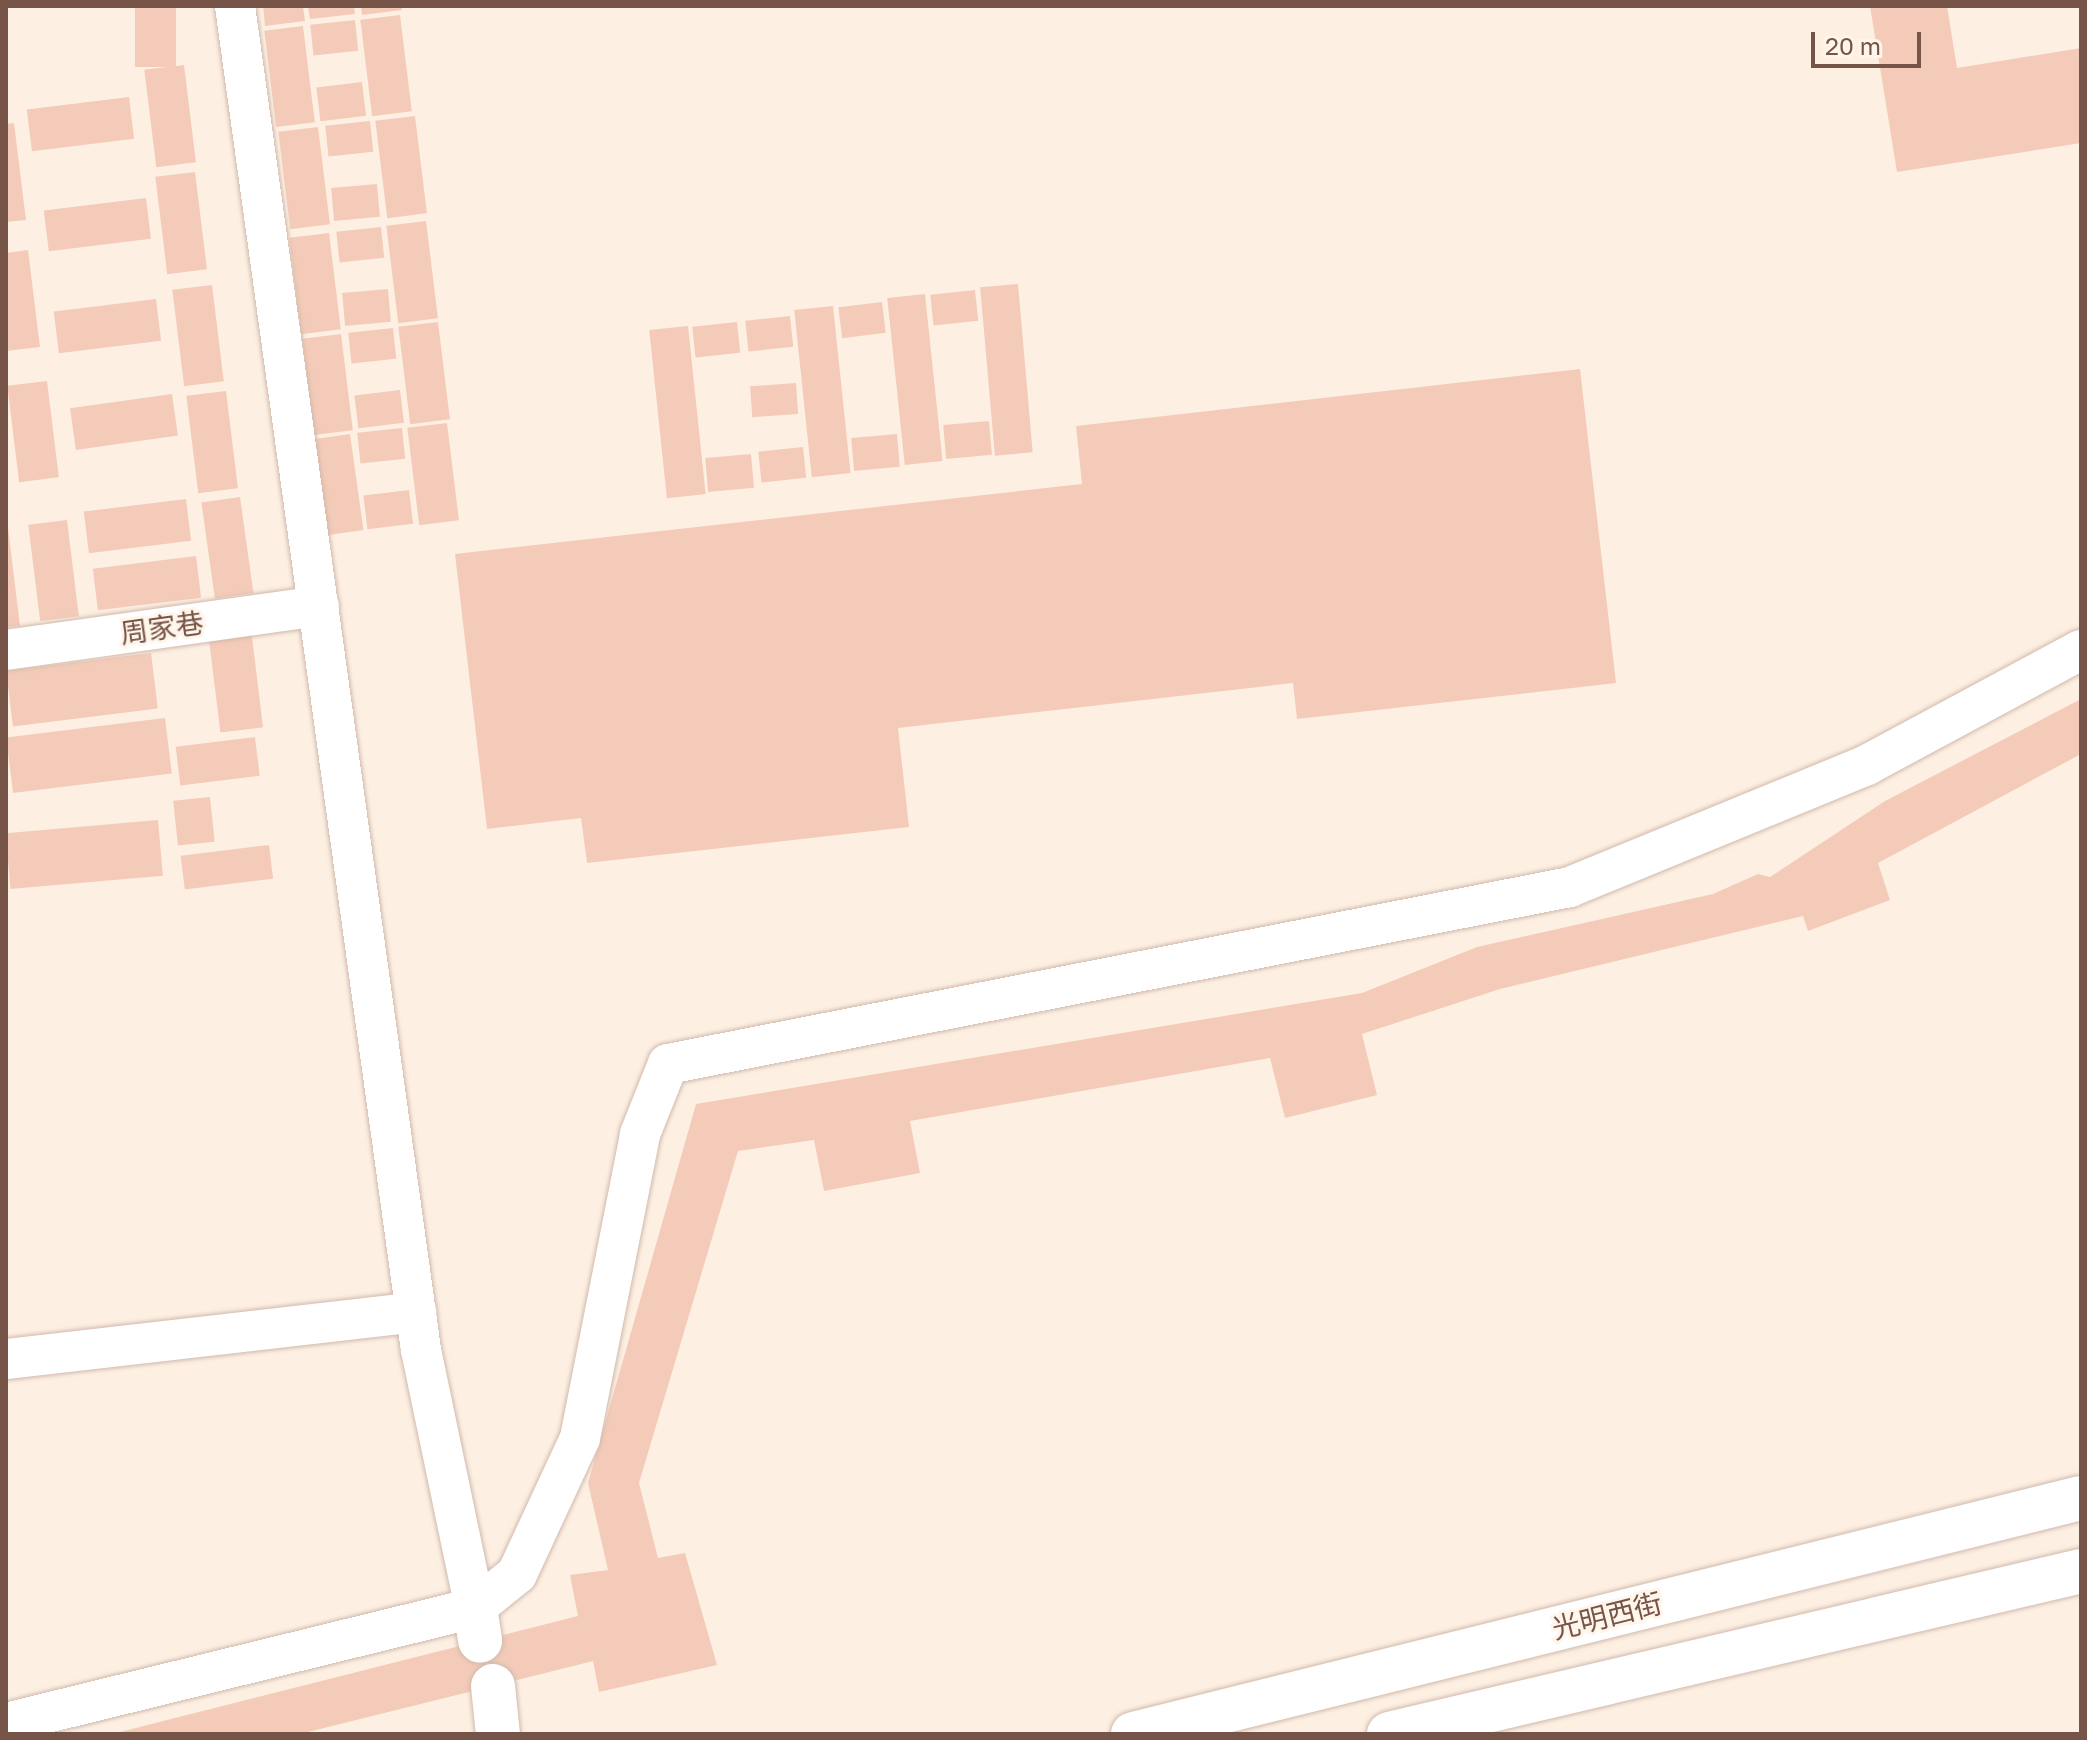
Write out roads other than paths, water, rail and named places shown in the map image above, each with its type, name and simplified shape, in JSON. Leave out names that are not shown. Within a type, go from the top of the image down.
[{"type":"main road","name":"光明西街","points":[[1133,1734],[2081,1498]]},
{"type":"main road","points":[[1389,1734],[2081,1571]]},
{"type":"main road","points":[[493,1686],[498,1734]]},
{"type":"street","points":[[235,6],[416,1312],[478,1625]]},
{"type":"street","name":"周家巷","points":[[6,650],[319,606]]},
{"type":"street","points":[[6,1723],[478,1625],[517,1574],[580,1438],[640,1134],[668,1064],[1570,887],[1867,765],[2081,650]]},
{"type":"street","points":[[6,1359],[416,1312]]}]
